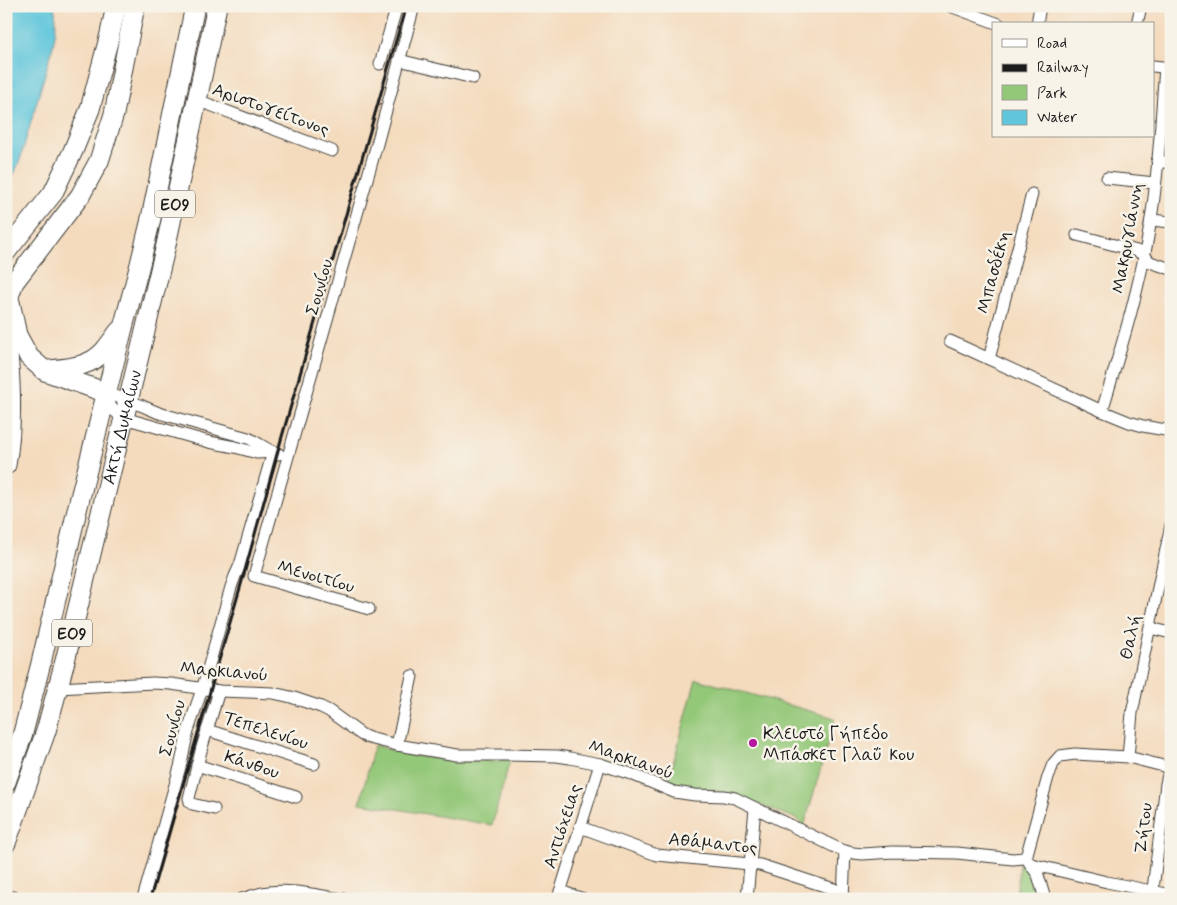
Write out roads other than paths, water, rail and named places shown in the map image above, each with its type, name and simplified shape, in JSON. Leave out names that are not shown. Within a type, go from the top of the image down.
[{"type":"main road","points":[[6,252],[53,193],[73,151],[90,109],[110,38],[116,6]]},
{"type":"main road","points":[[6,318],[9,296],[14,282],[80,196],[99,162],[114,114],[135,6]]},
{"type":"main road","name":"Ακτή Δυμαίων","points":[[6,782],[23,733],[42,663],[78,506],[150,223],[195,6]]},
{"type":"main road","name":"Ακτή Δυμαίων","points":[[6,843],[43,738],[58,688],[166,245],[217,6]]},
{"type":"main road","points":[[9,296],[17,335],[29,357],[45,371],[107,393]]},
{"type":"main road","points":[[45,371],[79,366],[90,362],[104,351],[124,324]]},
{"type":"main road","points":[[6,328],[11,410],[6,465]]},
{"type":"street","points":[[380,64],[397,6]]},
{"type":"street","name":"Σουνίου","points":[[254,576],[372,163],[414,6]]},
{"type":"street","points":[[950,6],[994,22]]},
{"type":"street","points":[[1037,22],[1040,6]]},
{"type":"street","points":[[1138,22],[1140,6]]},
{"type":"street","points":[[399,60],[473,78]]},
{"type":"street","points":[[1154,66],[1168,68]]},
{"type":"street","name":"Μακρυγιάννη","points":[[1102,411],[1132,310],[1151,220],[1157,161],[1157,129],[1168,68]]},
{"type":"street","name":"Αριστογείτονος","points":[[197,100],[332,151]]},
{"type":"street","points":[[1157,161],[1171,163]]},
{"type":"street","points":[[1107,178],[1155,183]]},
{"type":"street","name":"Μπασδέκη","points":[[988,359],[1032,194]]},
{"type":"street","points":[[1151,220],[1171,222]]},
{"type":"street","points":[[1077,235],[1127,248],[1144,255],[1150,262],[1171,269]]},
{"type":"street","points":[[950,341],[1102,411],[1137,425],[1171,431]]},
{"type":"street","points":[[107,393],[127,410],[209,442],[261,454],[273,452]]},
{"type":"street","points":[[107,393],[109,404],[116,413],[127,410],[159,413],[248,438],[288,458]]},
{"type":"street","points":[[209,442],[213,429]]},
{"type":"street","name":"Σουνίου","points":[[143,899],[190,724],[273,452]]},
{"type":"street","name":"Θαλή","points":[[1128,757],[1132,714],[1171,525]]},
{"type":"street","name":"Μενοιτίου","points":[[254,576],[369,609]]},
{"type":"street","points":[[1150,628],[1171,633]]},
{"type":"street","points":[[397,745],[412,676]]},
{"type":"street","name":"Μαρκιανού","points":[[58,688],[153,683],[219,691],[273,693],[311,703],[328,711],[362,735],[397,745],[458,755],[557,756],[600,764],[631,774],[674,792],[735,798],[845,851],[863,854],[892,852],[957,853],[1013,860],[1021,859],[1152,895],[1171,895]]},
{"type":"street","name":"Σουνίου","points":[[214,809],[192,804],[189,798],[219,691]]},
{"type":"street","name":"Τεπελενίου","points":[[207,730],[314,764]]},
{"type":"street","points":[[1045,899],[1038,875],[1028,861],[1029,849],[1048,777],[1057,758],[1075,754],[1128,757],[1170,766]]},
{"type":"street","name":"Αντιόχειας","points":[[559,895],[600,764]]},
{"type":"street","name":"Κάνθου","points":[[197,765],[296,797]]},
{"type":"street","name":"Ζήτου","points":[[1152,895],[1170,766]]},
{"type":"street","points":[[746,899],[755,808]]},
{"type":"street","name":"Αθάμαντος","points":[[580,827],[657,855],[760,865],[788,873],[843,896]]},
{"type":"street","points":[[843,896],[845,851]]},
{"type":"street","points":[[242,899],[264,892],[277,891],[300,892],[344,899]]},
{"type":"street","points":[[559,895],[582,899]]},
{"type":"street","points":[[6,896],[22,899]]},
{"type":"water","points":[[6,6],[54,6],[56,21],[53,46],[20,160],[6,193]]},
{"type":"railway","points":[[150,899],[406,6]]},
{"type":"place","name":"Κλειστό Γήπεδο Μπάσκετ Γλαΰκου","points":[[753,743]]}]
